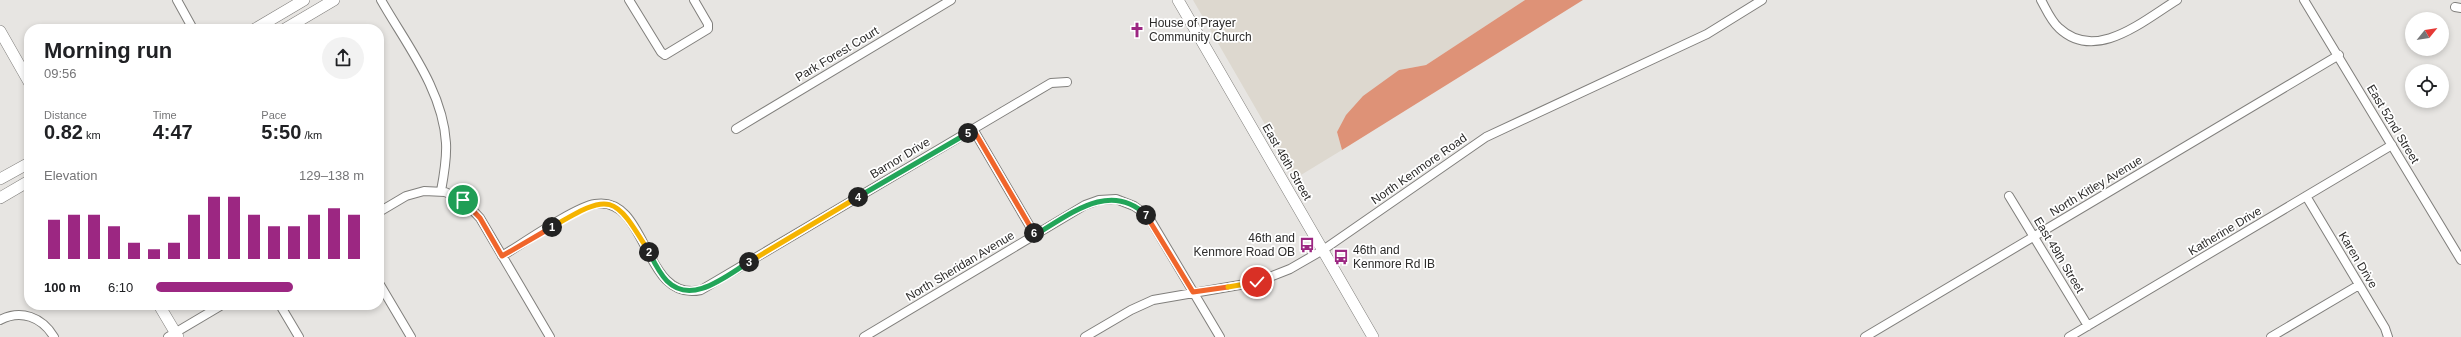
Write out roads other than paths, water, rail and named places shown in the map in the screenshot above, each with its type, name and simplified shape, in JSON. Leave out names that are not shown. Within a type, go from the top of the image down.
[{"type":"main road","points":[[263,24],[304,0]]},
{"type":"main road","points":[[293,24],[334,0]]},
{"type":"main road","name":"East 46th Street","points":[[1178,0],[1374,337]]},
{"type":"main road","points":[[0,31],[24,73]]},
{"type":"main road","points":[[0,179],[24,166]]},
{"type":"main road","points":[[0,198],[24,184]]},
{"type":"main road","points":[[161,310],[173,336]]},
{"type":"street","points":[[176,0],[190,24]]},
{"type":"street","points":[[381,0],[431,87],[442,114],[446,150],[441,191]]},
{"type":"street","points":[[629,0],[661,52],[665,55],[708,29],[708,24],[694,0]]},
{"type":"street","name":"Park Forest Court","points":[[736,129],[951,0]]},
{"type":"street","name":"North Kenmore Road","points":[[1085,337],[1142,304],[1165,297],[1265,279],[1290,269],[1323,250],[1486,137],[1707,34],[1762,0]]},
{"type":"street","points":[[2041,0],[2058,28],[2070,37],[2095,42],[2112,38],[2177,0]]},
{"type":"street","name":"East 52nd Street","points":[[2304,0],[2339,55],[2461,260]]},
{"type":"street","name":"North Kitley Avenue","points":[[1865,337],[2339,55]]},
{"type":"street","name":"Barnor Drive","points":[[502,256],[585,207],[600,204],[610,205],[629,218],[662,276],[671,284],[684,290],[693,291],[706,288],[1051,83],[1067,82]]},
{"type":"street","points":[[973,129],[1035,235]]},
{"type":"street","name":"Katherine Drive","points":[[2069,337],[2392,145]]},
{"type":"street","points":[[384,209],[413,193],[441,191],[460,198],[472,208],[550,337]]},
{"type":"street","name":"East 49th Street","points":[[2009,196],[2088,326]]},
{"type":"street","name":"Karen Drive","points":[[2306,196],[2388,337]]},
{"type":"street","name":"North Sheridan Avenue","points":[[864,337],[1092,202],[1116,200],[1134,206],[1150,219],[1193,292]]},
{"type":"street","points":[[2271,337],[2359,285]]},
{"type":"street","points":[[384,291],[411,337]]},
{"type":"street","points":[[1193,292],[1220,337]]},
{"type":"street","points":[[173,336],[214,310]]},
{"type":"street","points":[[283,310],[299,337]]},
{"type":"street","points":[[1,319],[17,314],[34,317],[47,327],[54,337]]},
{"type":"place","name":"House of Prayer Community Church","points":[[1137,30]]},
{"type":"place","name":"46th and Kenmore Road OB","points":[[1307,245]]},
{"type":"place","name":"46th and Kenmore Rd IB","points":[[1341,257]]}]
